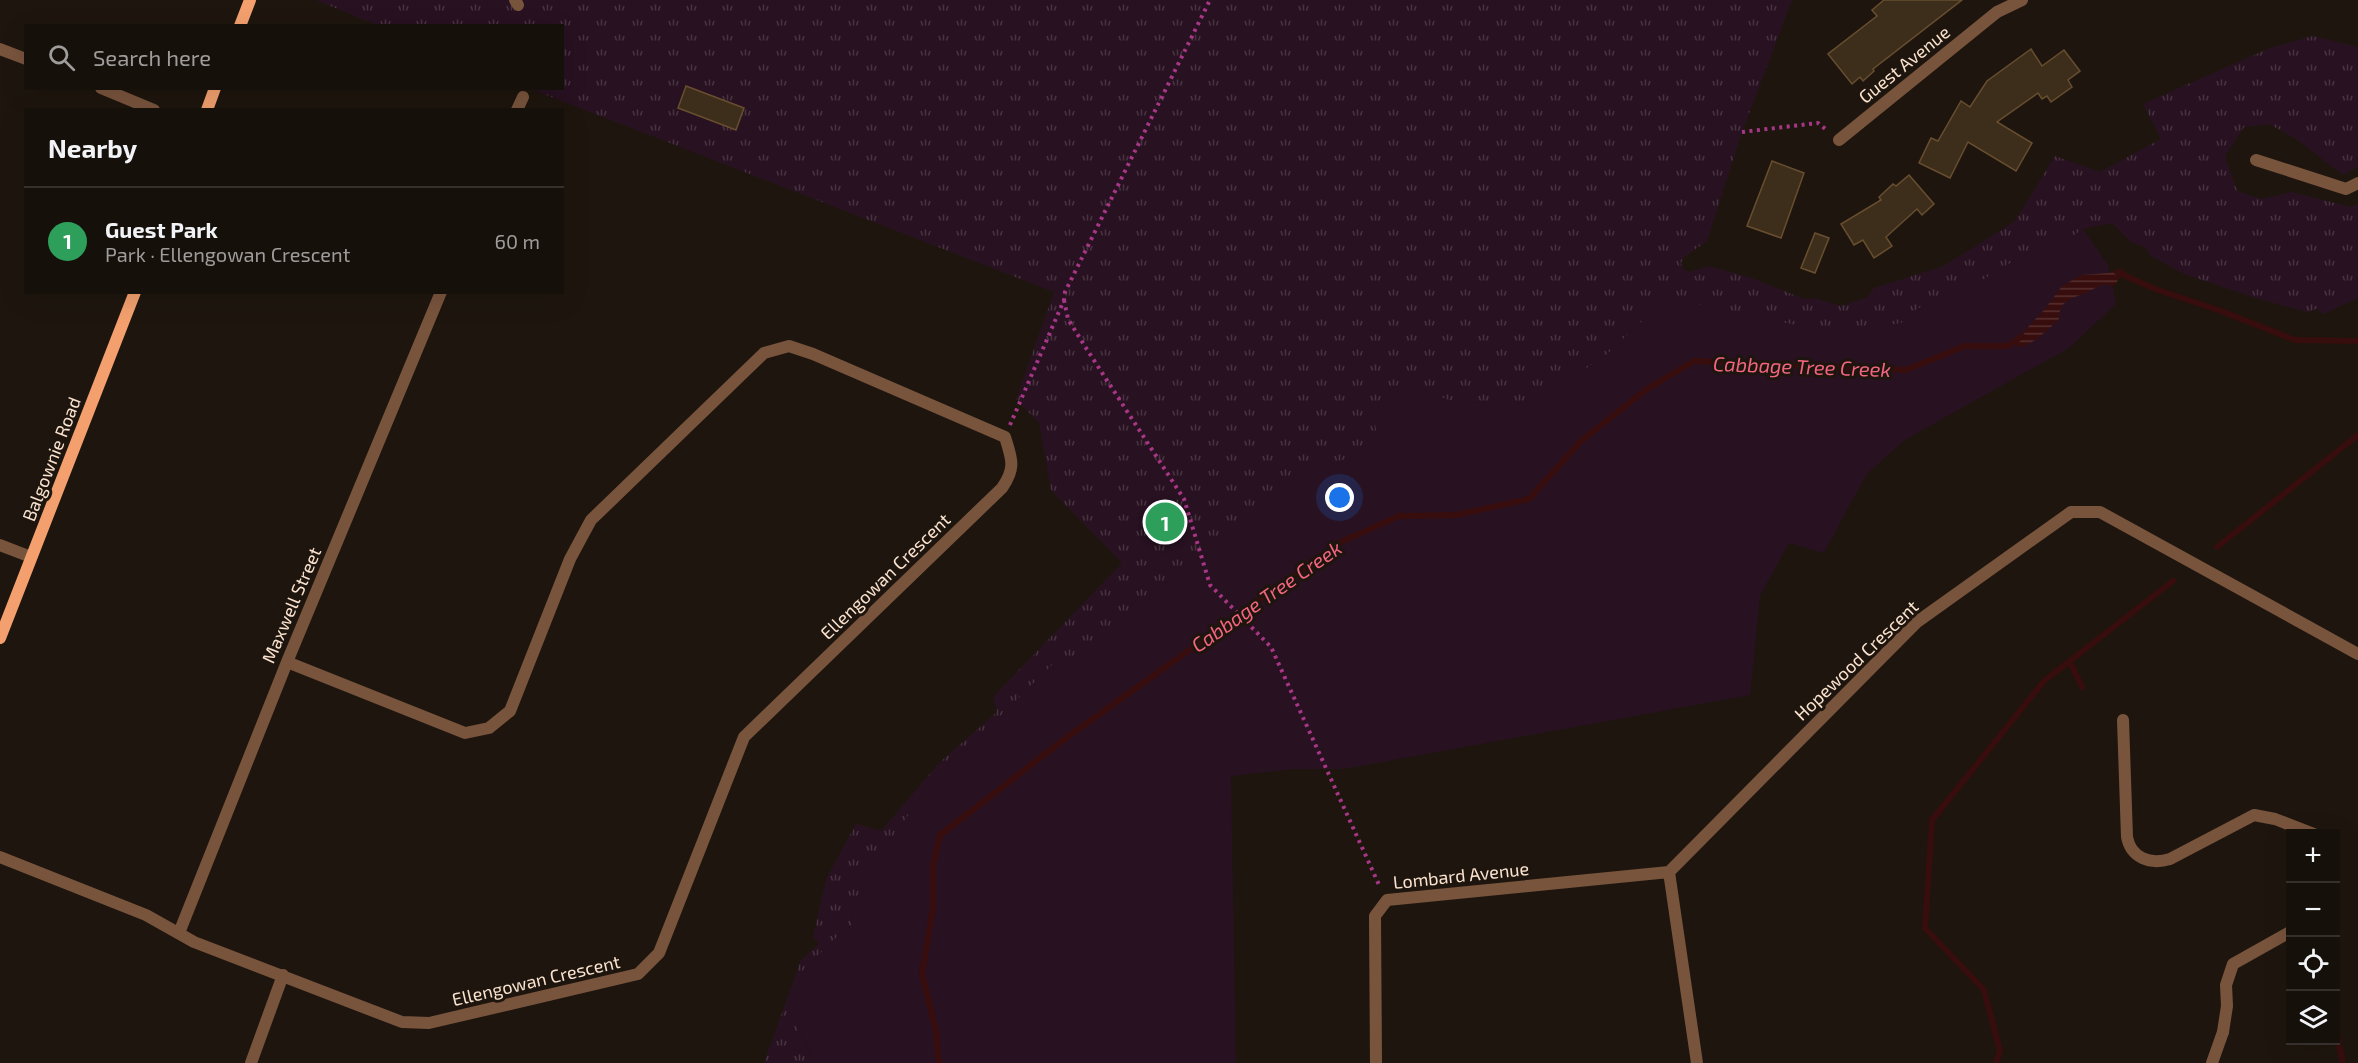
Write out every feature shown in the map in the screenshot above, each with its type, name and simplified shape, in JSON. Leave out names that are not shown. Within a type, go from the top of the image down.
[{"type":"main road","points":[[241,24],[250,0]]},
{"type":"main road","points":[[208,108],[214,90]]},
{"type":"main road","name":"Balgownie Road","points":[[0,638],[134,294]]},
{"type":"street","name":"Guest Avenue","points":[[1839,140],[1997,12],[2022,0]]},
{"type":"street","points":[[0,49],[24,58]]},
{"type":"street","points":[[106,90],[149,108]]},
{"type":"street","points":[[518,108],[523,97]]},
{"type":"street","points":[[2256,160],[2346,189],[2358,183]]},
{"type":"street","name":"Maxwell Street","points":[[179,933],[286,662],[440,294]]},
{"type":"street","points":[[286,662],[465,733],[489,728],[510,711],[570,559],[591,520],[764,353],[789,346],[813,354],[1005,437]]},
{"type":"street","name":"Ellengowan Crescent","points":[[0,857],[146,915],[194,942],[402,1022],[429,1023],[638,974],[659,953],[744,737],[1002,488],[1012,474],[1011,457],[1005,437]]},
{"type":"street","name":"Hopewood Crescent","points":[[1669,872],[1917,622],[2071,512],[2100,512],[2358,654]]},
{"type":"street","points":[[0,545],[31,557]]},
{"type":"street","points":[[2122,720],[2127,837],[2130,850],[2138,857],[2154,861],[2170,859],[2254,815],[2275,819],[2301,829]]},
{"type":"street","points":[[1669,872],[1697,1063]]},
{"type":"street","name":"Lombard Avenue","points":[[1376,1063],[1375,916],[1387,900],[1669,872]]},
{"type":"street","points":[[2212,1063],[2223,1032],[2227,1006],[2226,985],[2233,964],[2286,935]]},
{"type":"street","points":[[251,1063],[284,975]]},
{"type":"path","points":[[1005,437],[1064,300],[1065,292],[1210,0]]},
{"type":"path","points":[[1742,132],[1818,123],[1839,140]]},
{"type":"path","points":[[1064,300],[1068,319],[1184,499],[1210,585],[1271,647],[1387,900]]},
{"type":"green space","points":[[316,0],[1792,0],[1742,132],[1707,241],[1684,257],[1681,263],[1683,269],[1689,272],[1709,266],[1749,277],[1804,299],[1814,298],[1841,306],[1868,297],[1874,288],[1944,266],[2015,221],[2055,156],[2100,172],[2161,139],[2143,104],[2270,48],[2313,36],[2358,47],[2358,167],[2343,175],[2295,138],[2269,124],[2244,127],[2225,156],[2237,191],[2261,199],[2292,192],[2351,207],[2358,204],[2358,298],[2324,314],[2316,309],[2308,312],[2262,300],[2184,274],[2151,256],[2145,247],[2131,242],[2112,223],[2083,229],[2062,243],[2045,242],[1954,297],[1918,308],[1901,323],[1839,334],[1667,298],[1607,354],[1545,397],[1512,406],[1449,400],[1418,388],[1395,386],[1372,407],[1377,435],[1366,452],[1310,471],[1209,554],[1183,566],[1148,600],[1135,602],[1130,606],[1132,610],[1091,650],[1055,662],[995,721],[995,727],[944,766],[863,877],[851,920],[852,925],[804,969],[789,1006],[795,1019],[795,1025],[813,1063],[764,1063],[801,960],[819,944],[813,937],[826,879],[856,824],[881,831],[939,763],[997,712],[993,697],[1122,563],[1051,490],[1039,423],[1016,399],[1054,292],[534,90],[564,90],[564,24],[375,24]]},
{"type":"green space","points":[[2083,229],[2108,265],[2116,304],[2069,348],[1903,441],[1866,475],[1824,553],[1789,543],[1760,596],[1750,695],[1344,769],[1295,769],[1231,776],[1236,1063],[813,1063],[795,1025],[789,1006],[804,969],[852,925],[851,920],[863,877],[944,766],[995,727],[995,721],[1055,661],[1091,650],[1135,602],[1148,600],[1183,566],[1209,554],[1310,471],[1366,452],[1377,435],[1372,407],[1395,386],[1418,388],[1449,400],[1512,406],[1545,397],[1607,354],[1667,298],[1839,334],[1901,323],[1918,308],[1954,297],[2045,242],[2062,243]]},
{"type":"shaded area","points":[[2122,269],[2124,271],[2114,286],[2100,286],[2068,300],[2062,307],[2059,319],[2050,328],[2034,341],[2017,347],[2016,340],[2044,310],[2062,286],[2081,275],[2108,273]]},
{"type":"building","points":[[1884,0],[1962,0],[1873,69],[1874,71],[1863,81],[1860,77],[1852,84],[1828,54],[1877,16],[1872,10]]},
{"type":"building","points":[[2031,49],[2042,66],[2064,50],[2080,71],[2068,80],[2072,87],[2051,102],[2047,96],[2042,99],[2038,93],[1997,122],[2032,143],[2016,171],[1968,142],[1950,178],[1919,163],[1931,138],[1938,141],[1961,101],[1970,107],[1987,81]]},
{"type":"building","points":[[686,86],[744,108],[736,130],[678,108]]},
{"type":"building","points":[[1772,161],[1804,173],[1781,238],[1747,226]]},
{"type":"building","points":[[1909,175],[1934,204],[1922,215],[1917,209],[1886,237],[1892,246],[1874,258],[1863,240],[1854,245],[1841,224],[1881,200],[1879,197],[1893,184],[1896,186]]},
{"type":"building","points":[[1815,233],[1829,238],[1815,273],[1801,268]]},
{"type":"waterway","name":"Cabbage Tree Creek","points":[[2117,272],[2155,289],[2221,311],[2295,340],[2358,341]]},
{"type":"waterway","name":"Cabbage Tree Creek","points":[[939,1063],[936,1031],[922,974],[933,907],[933,866],[940,835],[1066,738],[1341,542],[1399,516],[1456,515],[1529,499],[1581,441],[1647,389],[1694,361],[1906,370],[1965,346],[2008,346],[2022,336]]},
{"type":"waterway","points":[[2217,547],[2358,435]]},
{"type":"waterway","points":[[1996,1063],[2000,1051],[1984,990],[1925,928],[1932,820],[2044,681],[2173,581]]},
{"type":"waterway","name":"Cabbage Tree Creek","points":[[2070,662],[2082,687]]},
{"type":"waterway","name":"Cabbage Tree Creek","points":[[2339,1045],[2343,1063]]},
{"type":"place","name":"Guest Park","points":[[1165,522]]}]
